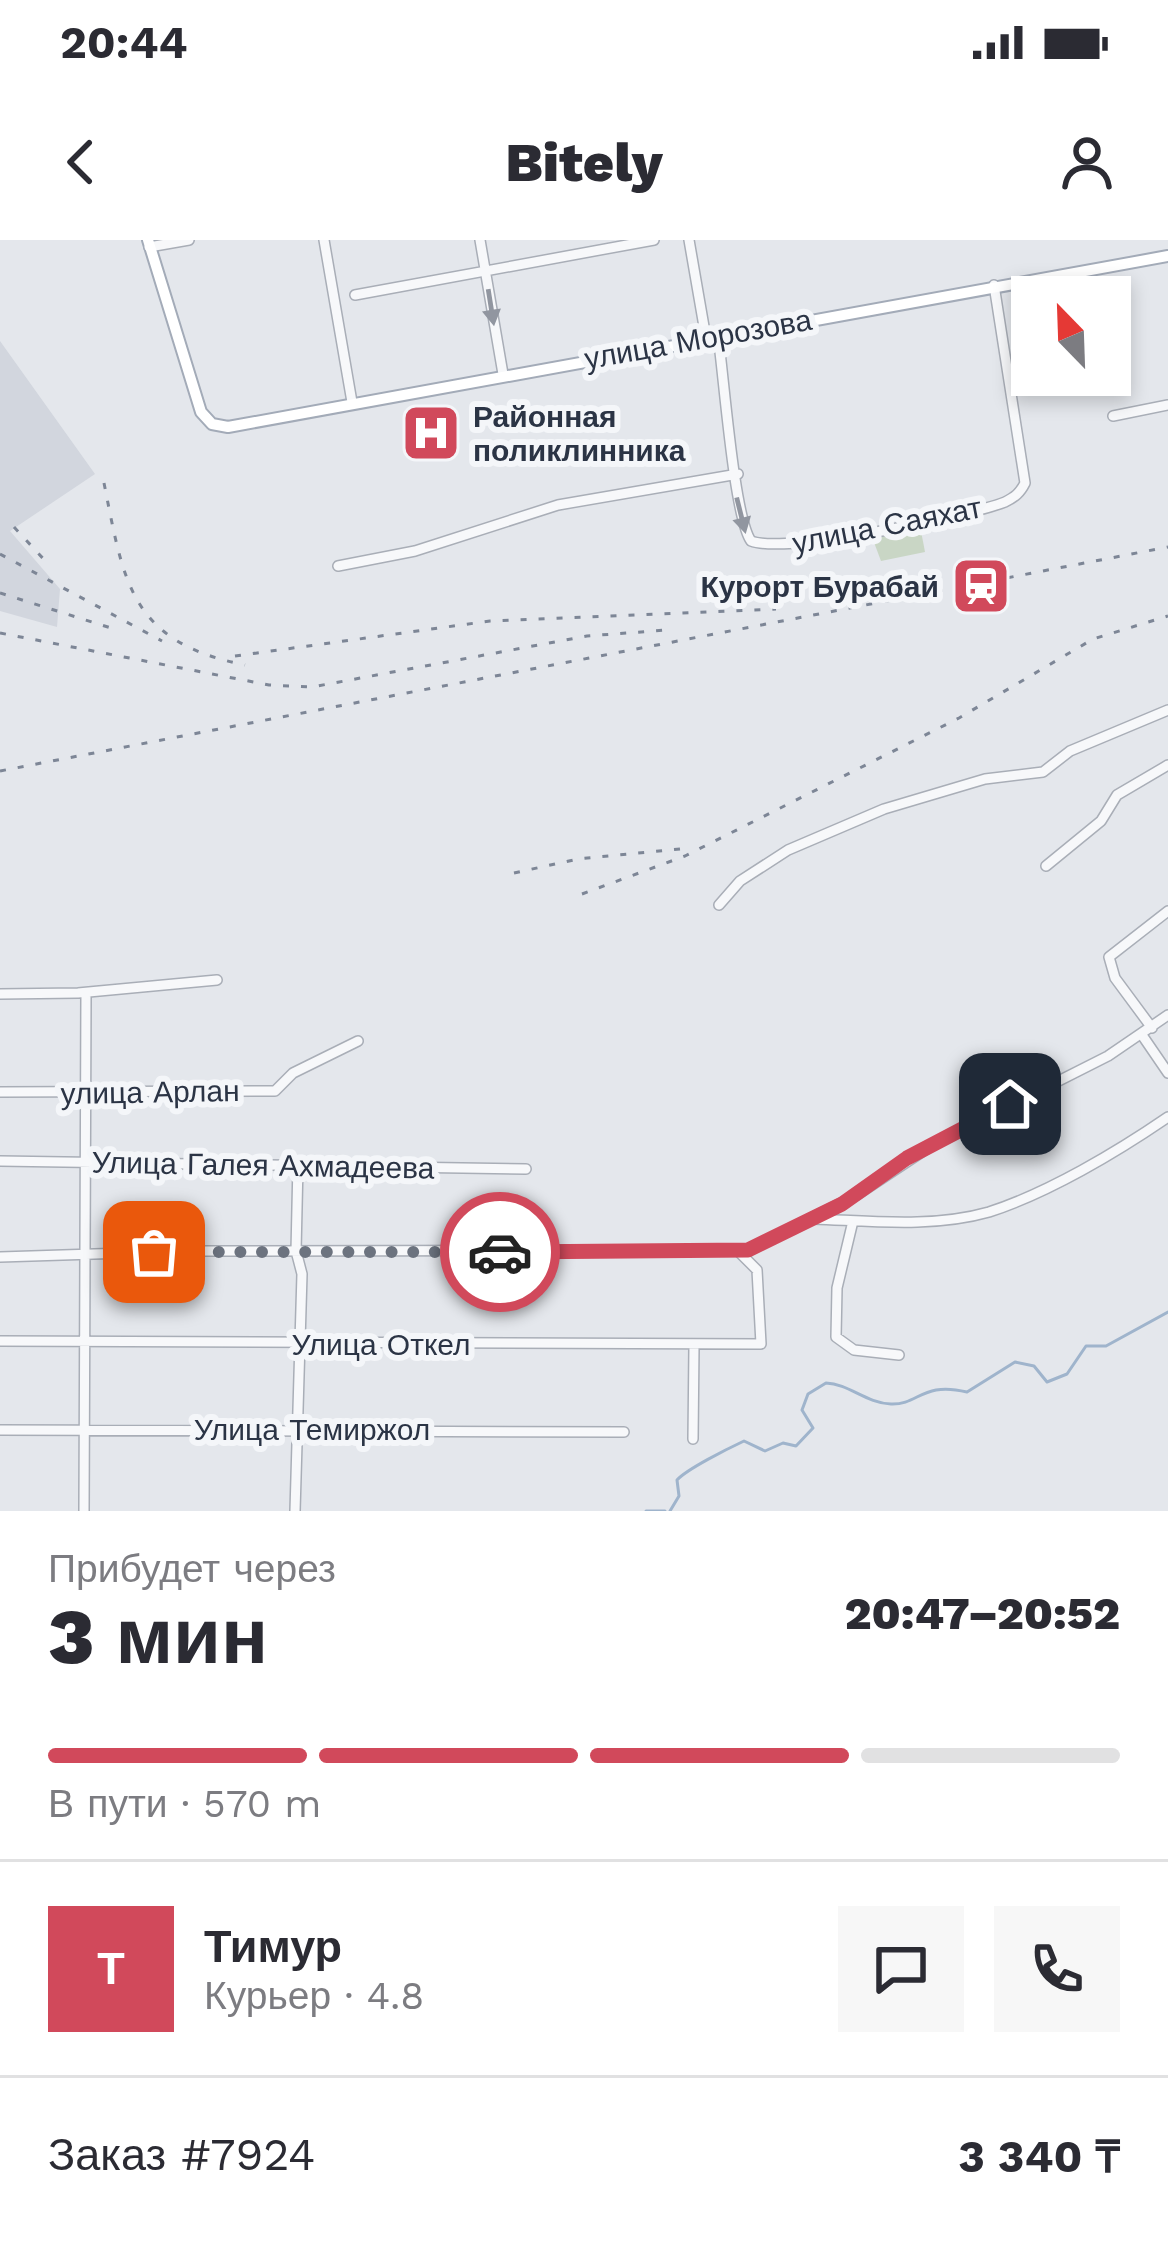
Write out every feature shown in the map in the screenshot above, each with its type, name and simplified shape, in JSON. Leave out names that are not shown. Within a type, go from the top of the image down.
[{"type":"main road","name":"улица Морозова","points":[[149,243],[201,412],[212,424],[228,428],[503,374],[1168,256]]},
{"type":"street","points":[[149,243],[188,240]]},
{"type":"street","points":[[324,240],[352,402]]},
{"type":"street","points":[[480,240],[503,374]]},
{"type":"street","points":[[355,295],[654,240]]},
{"type":"street","name":"улица Саяхат","points":[[689,240],[738,475],[738,521],[751,542],[763,546],[886,528],[1017,496],[1025,483],[994,285]]},
{"type":"street","points":[[1113,416],[1168,405]]},
{"type":"street","points":[[338,566],[415,550],[558,505],[738,475]]},
{"type":"street","points":[[719,905],[740,881],[788,850],[884,808],[985,779],[1043,772],[1070,752],[1168,710]]},
{"type":"street","points":[[1046,866],[1101,821],[1117,795],[1168,765]]},
{"type":"street","points":[[1168,911],[1114,951],[1109,966],[1168,1073]]},
{"type":"street","points":[[0,994],[218,980]]},
{"type":"street","points":[[84,1511],[81,1340],[86,992]]},
{"type":"street","points":[[0,1257],[296,1251],[744,1251],[856,1196],[907,1158],[1147,1031],[1168,1015]]},
{"type":"street","name":"улица Арлан","points":[[0,1092],[274,1091],[293,1073],[358,1041]]},
{"type":"street","points":[[810,1219],[920,1222],[988,1212],[1094,1164],[1168,1118]]},
{"type":"street","name":"Улица Галея Ахмадеева","points":[[0,1161],[526,1169]]},
{"type":"street","points":[[295,1511],[302,1274],[296,1251],[298,1164]]},
{"type":"street","points":[[853,1221],[838,1288],[836,1337],[854,1350],[899,1355]]},
{"type":"street","name":"Улица Откел","points":[[0,1341],[761,1344],[758,1270],[744,1251]]},
{"type":"street","points":[[693,1439],[694,1346]]},
{"type":"street","name":"Улица Темиржол","points":[[0,1430],[624,1432]]},
{"type":"shaded area","points":[[0,341],[95,474],[10,531],[60,589],[57,627],[0,611]]},
{"type":"green space","points":[[921,531],[925,552],[881,561],[872,537]]},
{"type":"waterway","points":[[670,1511],[679,1496],[677,1480],[718,1454],[744,1441],[765,1451],[783,1443],[796,1446],[813,1428],[802,1410],[808,1394],[826,1383],[891,1404],[940,1389],[967,1392],[1015,1362],[1034,1366],[1047,1382],[1067,1374],[1086,1346],[1106,1346],[1168,1312]]},
{"type":"waterway","points":[[646,1511],[665,1511]]},
{"type":"railway","points":[[104,483],[127,578],[155,624],[207,655],[245,665]]},
{"type":"railway","points":[[14,527],[50,566]]},
{"type":"railway","points":[[0,771],[1168,547]]},
{"type":"railway","points":[[0,554],[162,641]]},
{"type":"railway","points":[[0,593],[111,628]]},
{"type":"railway","points":[[235,656],[490,621],[776,609]]},
{"type":"railway","points":[[582,894],[685,856],[959,718],[1093,639],[1168,616]]},
{"type":"railway","points":[[0,633],[269,685],[312,687],[587,636],[667,630]]},
{"type":"railway","points":[[514,873],[578,859],[680,849]]},
{"type":"way so far","points":[[154,1252],[500,1252]]},
{"type":"place","name":"Районная поликлинника","points":[[431,433]]},
{"type":"place","name":"Курорт Бурабай","points":[[981,586]]},
{"type":"route","points":[[500,1252],[748,1250],[842,1204],[907,1158],[1010,1104]]}]
